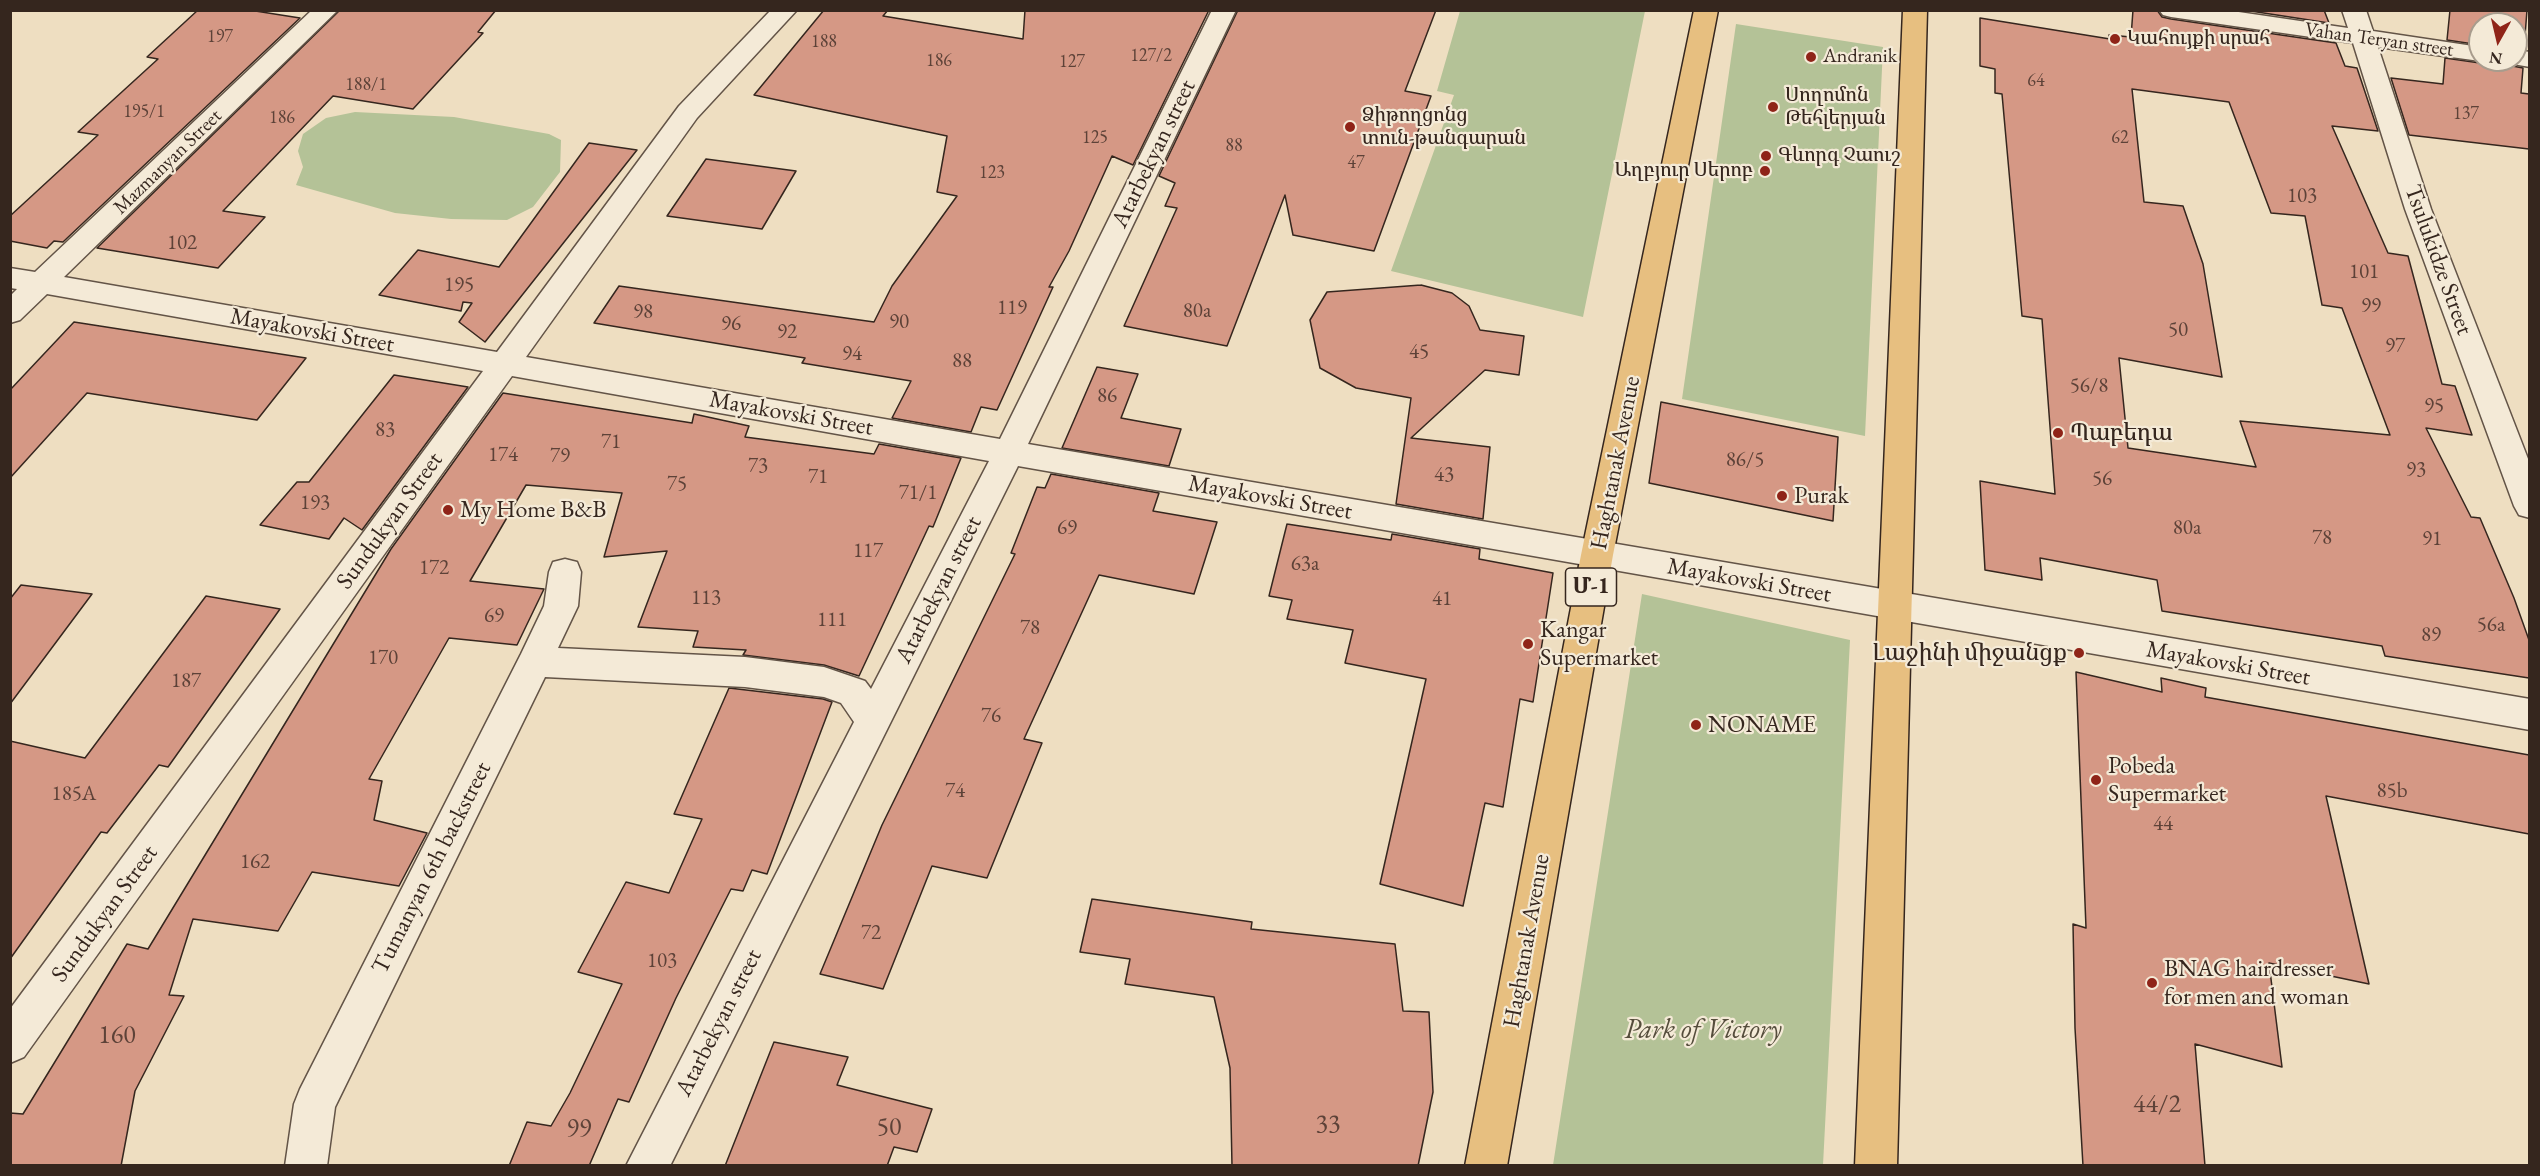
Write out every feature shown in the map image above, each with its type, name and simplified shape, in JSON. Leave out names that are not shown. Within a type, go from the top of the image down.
[{"type":"highway","name":"Haghtanak Avenue","points":[[1486,1166],[1597,555],[1706,10]]},
{"type":"highway","points":[[1882,1160],[1895,607],[1915,10]]},
{"type":"street","name":"Mazmanyan Street","points":[[10,313],[326,10]]},
{"type":"street","name":"Sundukyan Street","points":[[10,1043],[688,112],[785,10]]},
{"type":"street","name":"Atarbekyan street","points":[[647,1166],[1009,452],[1224,10]]},
{"type":"street","name":"Vahan Teryan street","points":[[2171,10],[2468,52]]},
{"type":"street","name":"Tsulukidze Street","points":[[2354,10],[2418,208],[2529,506]]},
{"type":"street","name":"Mayakovski Street","points":[[10,278],[1895,607],[2529,715]]},
{"type":"street","name":"Tumanyan 6th backstreet","points":[[306,1166],[315,1104],[535,662],[561,606],[565,572]]},
{"type":"street","points":[[535,662],[745,672],[824,682],[853,692],[873,720]]},
{"type":"green space","points":[[1460,11],[1645,11],[1583,317],[1391,271],[1454,95],[1437,91]]},
{"type":"green space","points":[[1736,24],[1883,47],[1865,436],[1682,399]]},
{"type":"green space","points":[[355,112],[454,117],[549,134],[561,140],[560,172],[533,207],[507,220],[451,219],[395,213],[296,185],[303,167],[298,151],[303,134],[326,118]]},
{"type":"green space","name":"Park of Victory","points":[[1642,594],[1850,640],[1823,1165],[1553,1165]]},
{"type":"building","points":[[198,10],[249,10],[300,18],[63,242],[54,241],[47,248],[10,241],[10,216],[98,135],[78,132],[158,59],[147,57]]},
{"type":"building","points":[[340,10],[496,10],[478,32],[483,33],[413,109],[333,96],[223,211],[265,217],[218,268],[97,248]]},
{"type":"building","points":[[824,10],[888,10],[883,16],[1023,39],[1025,10],[1209,10],[1133,165],[1112,156],[1069,251],[1049,287],[1053,287],[997,410],[981,407],[971,432],[892,418],[911,381],[802,363],[805,358],[594,323],[619,286],[874,322],[892,286],[957,196],[937,192],[947,136],[754,95]]},
{"type":"building","points":[[1238,10],[1436,10],[1405,91],[1431,96],[1374,251],[1293,235],[1285,195],[1227,346],[1124,326],[1177,208],[1165,206],[1175,183],[1159,176]]},
{"type":"building","points":[[2133,10],[2157,10],[2162,17],[2171,19],[2336,43],[2345,66],[2357,68],[2378,131],[2332,126],[2388,253],[2408,256],[2442,384],[2455,386],[2472,435],[2426,428],[2471,517],[2480,518],[2514,598],[2529,640],[2529,678],[2385,656],[2382,646],[2162,611],[2157,580],[2040,558],[2042,580],[1985,570],[1980,481],[2055,494],[2042,319],[2022,316],[2002,94],[1995,93],[1995,69],[1980,66],[1980,18],[2110,39],[2109,35],[2131,37]],"holes":[[[2132,89],[2229,102],[2271,213],[2305,216],[2322,305],[2342,308],[2390,435],[2240,421],[2256,467],[2128,448],[2119,358],[2222,377],[2203,264],[2183,206],[2144,202]]]},
{"type":"building","points":[[2244,10],[2324,10],[2329,23]]},
{"type":"building","points":[[2450,10],[2527,10],[2527,12],[2468,12],[2468,43],[2447,40]]},
{"type":"building","points":[[2445,58],[2468,61],[2468,72],[2523,72],[2521,93],[2529,94],[2529,149],[2409,135],[2391,78],[2443,84]]},
{"type":"building","points":[[589,143],[637,150],[485,342],[459,322],[472,303],[463,302],[461,311],[379,295],[418,250],[499,267]]},
{"type":"building","points":[[706,159],[796,171],[762,229],[667,216]]},
{"type":"building","points":[[1421,285],[1452,293],[1469,306],[1480,330],[1524,336],[1519,375],[1485,370],[1411,438],[1490,447],[1483,519],[1396,504],[1411,398],[1356,388],[1320,368],[1310,320],[1327,292]]},
{"type":"building","points":[[74,322],[306,358],[257,420],[87,393],[10,478],[10,390]]},
{"type":"building","points":[[1097,367],[1138,374],[1121,418],[1181,429],[1169,466],[1062,448]]},
{"type":"building","points":[[394,375],[468,387],[362,530],[344,518],[329,539],[260,525],[297,482],[309,482]]},
{"type":"building","points":[[503,393],[692,423],[694,414],[749,426],[745,437],[874,454],[879,444],[961,458],[933,527],[929,526],[859,676],[824,665],[743,655],[746,650],[693,647],[698,631],[638,627],[667,551],[604,557],[622,493],[526,485],[470,581],[544,589],[517,645],[449,638],[369,779],[382,781],[374,820],[427,833],[399,886],[312,872],[278,931],[193,919],[169,995],[184,996],[135,1091],[121,1166],[10,1166],[10,1113],[23,1114],[127,944],[148,949],[391,549]]},
{"type":"building","points":[[1661,402],[1838,437],[1833,521],[1649,483]]},
{"type":"building","points":[[1051,474],[1159,493],[1153,511],[1217,522],[1194,594],[1099,575],[1024,739],[1042,743],[987,878],[932,866],[883,989],[820,974],[882,825],[1015,554],[1011,553],[1037,487],[1045,488]]},
{"type":"building","points":[[1287,524],[1391,540],[1392,534],[1480,549],[1479,559],[1553,573],[1533,702],[1520,699],[1503,807],[1485,803],[1463,906],[1380,884],[1426,679],[1345,663],[1353,630],[1287,619],[1292,600],[1269,596]]},
{"type":"building","points":[[21,585],[92,594],[10,704],[10,599]]},
{"type":"building","points":[[206,596],[280,609],[168,767],[159,765],[107,833],[101,832],[10,959],[10,741],[85,758]]},
{"type":"building","points":[[2076,672],[2162,692],[2161,678],[2206,688],[2205,697],[2529,755],[2529,834],[2326,796],[2369,984],[2269,963],[2282,1067],[2195,1044],[2205,1166],[2083,1166],[2075,1028],[2073,924],[2086,928]]},
{"type":"building","points":[[729,688],[832,702],[767,874],[752,870],[743,891],[731,889],[676,998],[629,1102],[618,1099],[589,1166],[509,1166],[527,1122],[551,1126],[570,1093],[622,984],[578,972],[626,882],[669,893],[702,819],[674,814]]},
{"type":"building","points":[[1092,899],[1252,922],[1251,929],[1395,944],[1403,1011],[1429,1012],[1433,1092],[1418,1166],[1232,1166],[1230,1068],[1214,997],[1125,984],[1130,959],[1080,952]]},
{"type":"building","points":[[774,1042],[848,1057],[837,1085],[932,1109],[917,1152],[894,1147],[887,1166],[725,1166]]},
{"type":"place","name":"Կահույքի սրահ","points":[[2115,39]]},
{"type":"place","name":"Andranik","points":[[1811,57]]},
{"type":"place","name":"Սողոմոն Թեհլերյան","points":[[1773,107]]},
{"type":"place","name":"Ձիթողցոնց տուն-թանգարան","points":[[1350,127]]},
{"type":"place","name":"Գևորգ Չաուշ","points":[[1766,156]]},
{"type":"place","name":"Աղբյուր Սերոբ","points":[[1765,171]]},
{"type":"place","name":"Պաբեդա","points":[[2058,433]]},
{"type":"place","name":"Purak","points":[[1782,496]]},
{"type":"place","name":"My Home B&B","points":[[448,510]]},
{"type":"place","name":"Kangar Supermarket","points":[[1528,644]]},
{"type":"place","name":"Լաջինի միջանցք","points":[[2079,653]]},
{"type":"place","name":"NONAME","points":[[1696,725]]},
{"type":"place","name":"Pobeda Supermarket","points":[[2096,780]]},
{"type":"place","name":"BNAG hairdresser for men and woman","points":[[2152,983]]}]
